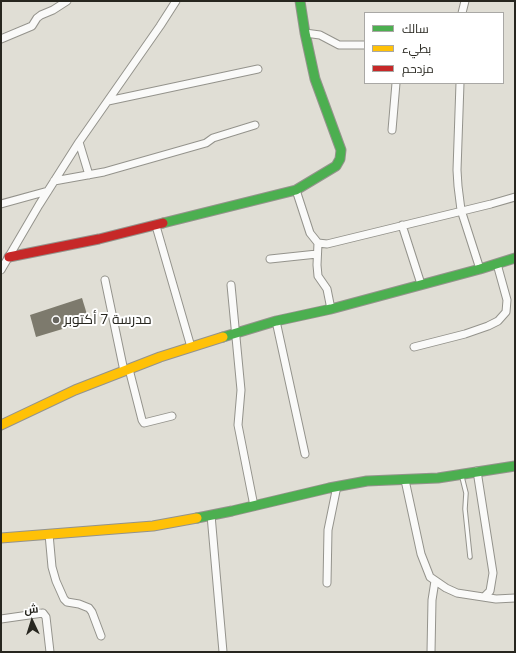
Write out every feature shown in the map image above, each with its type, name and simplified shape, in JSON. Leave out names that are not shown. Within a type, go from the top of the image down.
[{"type":"street","points":[[1,39],[32,26],[41,15],[53,10],[67,1]]},
{"type":"street","points":[[1,270],[79,142],[176,1]]},
{"type":"street","points":[[9,257],[156,226],[296,190],[336,166],[342,153],[315,79],[300,1]]},
{"type":"street","points":[[462,12],[465,1]]},
{"type":"street","points":[[305,33],[320,35],[338,45],[364,46]]},
{"type":"street","points":[[108,101],[258,69]]},
{"type":"street","points":[[392,130],[396,84]]},
{"type":"street","points":[[460,84],[457,170],[461,210],[480,269]]},
{"type":"street","points":[[54,181],[104,172],[206,144],[213,138],[255,125]]},
{"type":"street","points":[[79,142],[89,175]]},
{"type":"street","points":[[296,190],[310,233],[318,243],[318,276],[327,290],[331,309]]},
{"type":"street","points":[[1,204],[48,191]]},
{"type":"street","points":[[318,243],[334,243],[515,197]]},
{"type":"street","points":[[156,226],[191,347]]},
{"type":"street","points":[[402,226],[421,284]]},
{"type":"street","points":[[270,259],[317,254]]},
{"type":"street","points":[[1,425],[75,390],[191,347],[276,321],[331,309],[480,269],[515,258]]},
{"type":"street","points":[[414,347],[465,334],[498,321],[506,312],[508,300],[496,264]]},
{"type":"street","points":[[105,280],[126,370],[142,420],[144,423],[172,416]]},
{"type":"street","points":[[231,286],[236,334],[236,351],[241,390],[238,425],[254,506]]},
{"type":"street","points":[[276,321],[305,454]]},
{"type":"street","points":[[1,538],[153,526],[254,506],[337,486],[367,481],[438,478],[515,466]]},
{"type":"street","points":[[477,471],[493,573],[490,591],[485,596]]},
{"type":"street","points":[[405,480],[421,554],[430,577],[435,582],[457,592],[496,599],[515,598]]},
{"type":"street","points":[[327,583],[328,530],[337,486]]},
{"type":"street","points":[[211,515],[223,652]]},
{"type":"street","points":[[48,534],[52,567],[64,599],[67,602],[79,604],[89,608],[101,636]]},
{"type":"street","points":[[431,652],[432,600],[435,582]]},
{"type":"street","points":[[1,619],[43,613],[46,617],[50,652]]},
{"type":"lane","points":[[461,474],[466,493],[465,509],[470,557]]},
{"type":"building","points":[[82,298],[89,321],[36,337],[30,315]]},
{"type":"traffic: fast","points":[[163,223],[296,190],[336,166],[340,159],[341,150],[315,79],[300,1]]},
{"type":"traffic: fast","points":[[223,337],[276,321],[331,309],[480,269],[515,258]]},
{"type":"traffic: fast","points":[[197,518],[329,488],[367,481],[438,478],[515,466]]},
{"type":"traffic: slow","points":[[1,425],[75,390],[160,357],[223,337]]},
{"type":"traffic: slow","points":[[1,538],[153,526],[197,518]]},
{"type":"traffic: jam","points":[[9,257],[99,239],[163,223]]},
{"type":"place","name":"مدرسة 7 أكتوبر","points":[[56,320]]}]
